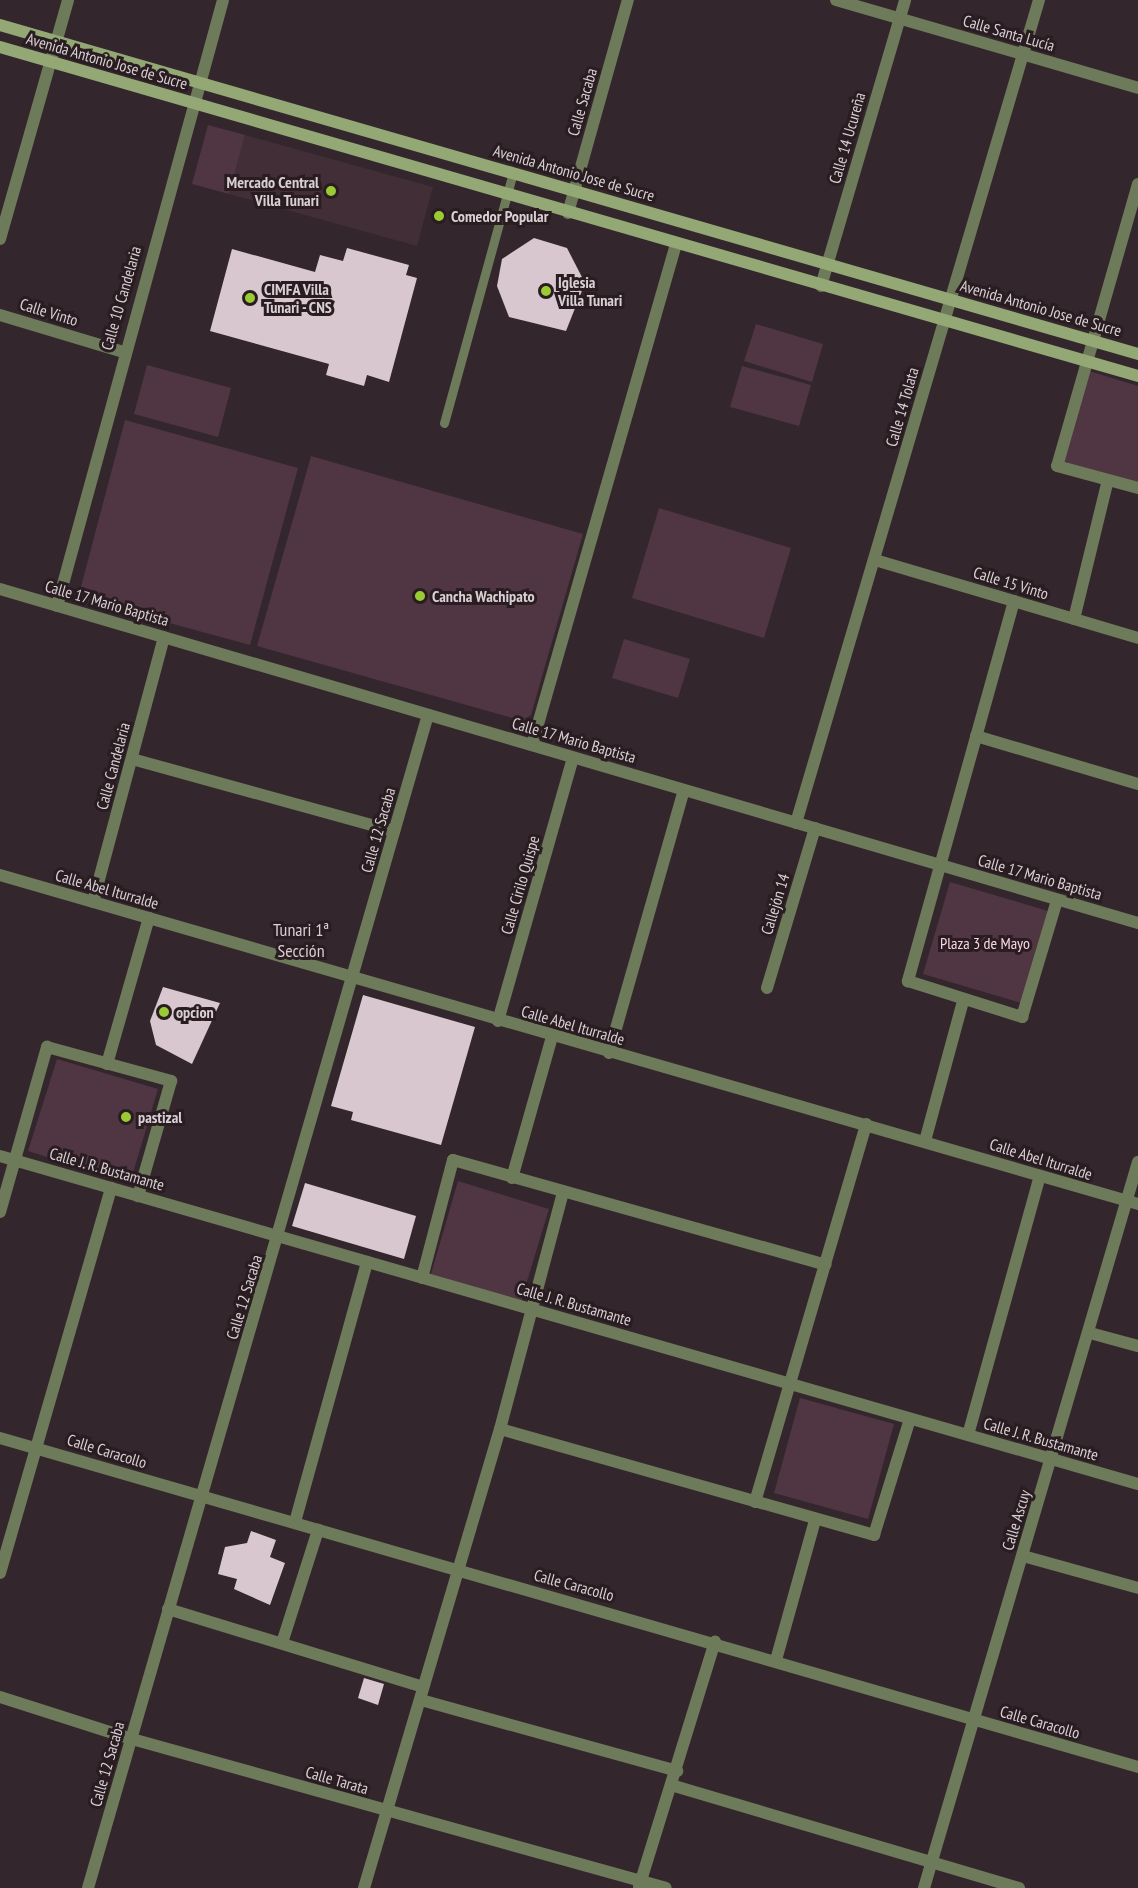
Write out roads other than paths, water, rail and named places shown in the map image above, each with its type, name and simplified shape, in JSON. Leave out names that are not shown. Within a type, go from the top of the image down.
[{"type":"main road","name":"Avenida Antonio Jose de Sucre","points":[[0,25],[1138,354]]},
{"type":"main road","name":"Avenida Antonio Jose de Sucre","points":[[0,47],[944,322],[1138,376]]},
{"type":"street","points":[[0,239],[68,0]]},
{"type":"street","name":"Calle 10 Candelaria","points":[[57,606],[123,352],[223,0]]},
{"type":"street","name":"Calle Sacaba","points":[[568,213],[628,0]]},
{"type":"street","name":"Calle Santa Lucía","points":[[836,0],[1138,88]]},
{"type":"street","name":"Calle 14 Ucureña","points":[[821,286],[905,0]]},
{"type":"street","name":"Calle 14 Tolata","points":[[796,823],[944,322],[953,300],[1039,0]]},
{"type":"street","points":[[1138,184],[1057,466],[1138,488]]},
{"type":"street","points":[[532,745],[676,244]]},
{"type":"street","name":"Calle Vinto","points":[[0,315],[123,352]]},
{"type":"street","points":[[1074,619],[1108,480]]},
{"type":"street","name":"Calle 15 Vinto","points":[[875,560],[1138,638]]},
{"type":"street","name":"Calle 17 Mario Baptista","points":[[0,589],[1138,923]]},
{"type":"street","points":[[1014,601],[908,981],[1022,1017],[1057,900]]},
{"type":"street","name":"Calle Candelaria","points":[[93,902],[164,637]]},
{"type":"street","name":"Calle 12 Sacaba","points":[[88,1888],[168,1610],[280,1237],[428,715]]},
{"type":"street","points":[[976,736],[1138,784]]},
{"type":"street","name":"Calle Cirilo Quispe","points":[[498,1022],[573,758]]},
{"type":"street","points":[[132,759],[394,831]]},
{"type":"street","points":[[609,1053],[684,790]]},
{"type":"street","name":"Callejón 14","points":[[767,988],[815,828]]},
{"type":"street","name":"Calle Abel Iturralde","points":[[0,875],[498,1022],[866,1124],[1132,1203]]},
{"type":"street","points":[[107,1064],[149,918]]},
{"type":"street","points":[[925,1141],[963,1000]]},
{"type":"street","points":[[512,1178],[552,1036]]},
{"type":"street","points":[[0,1212],[47,1047],[171,1081],[138,1196]]},
{"type":"street","points":[[755,1502],[792,1385],[866,1124]]},
{"type":"street","name":"Calle J. R. Bustamante","points":[[0,1156],[1138,1484]]},
{"type":"street","points":[[422,1278],[453,1161],[826,1265]]},
{"type":"street","name":"Calle Ascuy","points":[[924,1888],[1090,1333],[1132,1203],[1138,1162]]},
{"type":"street","points":[[968,1435],[1040,1176]]},
{"type":"street","points":[[0,1573],[38,1448],[111,1188]]},
{"type":"street","points":[[364,1888],[500,1430],[563,1193]]},
{"type":"street","points":[[295,1522],[367,1262]]},
{"type":"street","points":[[1090,1333],[1138,1346]]},
{"type":"street","points":[[500,1430],[874,1535],[910,1419]]},
{"type":"street","name":"Calle Caracollo","points":[[0,1437],[458,1571],[716,1642],[1138,1767]]},
{"type":"street","points":[[776,1660],[815,1520]]},
{"type":"street","points":[[282,1643],[318,1530]]},
{"type":"street","points":[[1023,1556],[1138,1588]]},
{"type":"street","points":[[168,1610],[423,1687]]},
{"type":"street","points":[[640,1884],[716,1642]]},
{"type":"street","name":"Calle Tarata","points":[[0,1696],[132,1739],[640,1884],[666,1888]]},
{"type":"street","points":[[421,1700],[677,1771]]},
{"type":"street","points":[[672,1785],[1019,1888]]},
{"type":"lane","points":[[444,423],[513,173]]},
{"type":"place","name":"Mercado Central Villa Tunari","points":[[331,191]]},
{"type":"place","name":"Comedor Popular","points":[[439,216]]},
{"type":"place","name":"Iglesia Villa Tunari","points":[[546,291]]},
{"type":"place","name":"CIMFA Villa Tunari - CNS","points":[[250,298]]},
{"type":"place","name":"Cancha Wachipato","points":[[420,596]]},
{"type":"place","name":"opcion","points":[[164,1012]]},
{"type":"place","name":"pastizal","points":[[126,1117]]},
{"type":"district","name":"Tunari 1ª Sección","points":[[301,941]]},
{"type":"park label","name":"Plaza 3 de Mayo","points":[[985,943]]}]
